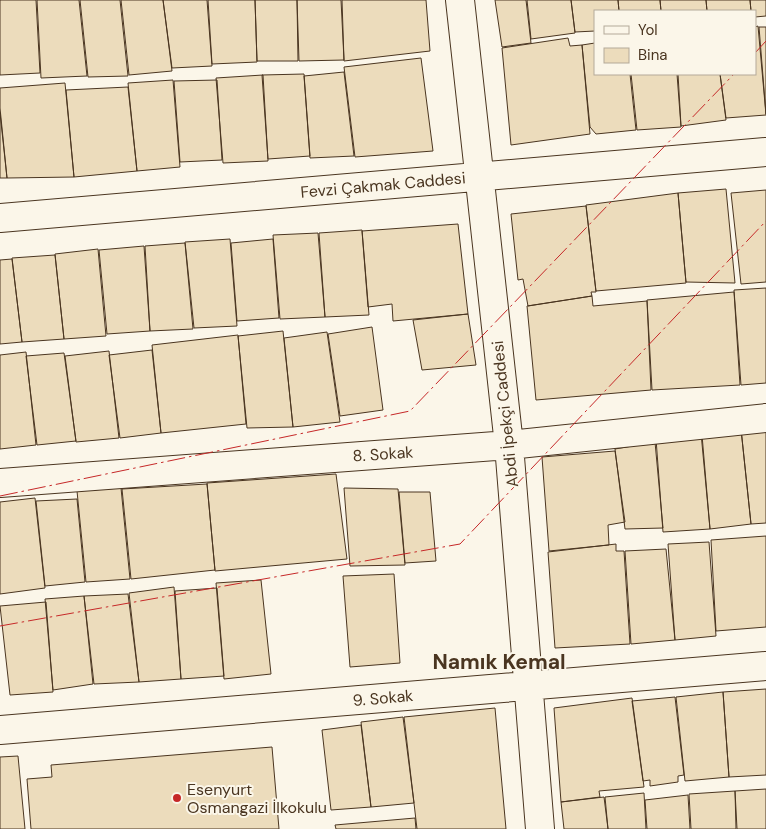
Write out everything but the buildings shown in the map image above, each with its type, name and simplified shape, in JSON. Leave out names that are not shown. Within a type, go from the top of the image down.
[{"type":"street","name":"Abdi İpekçi Caddesi","points":[[460,0],[509,444],[540,829]]},
{"type":"street","name":"Fevzi Çakmak Caddesi","points":[[0,218],[766,152]]},
{"type":"street","name":"8. Sokak","points":[[0,483],[509,444],[766,418]]},
{"type":"street","name":"9. Sokak","points":[[0,730],[766,666]]},
{"type":"power","points":[[756,52],[766,41]]},
{"type":"power","points":[[0,496],[410,411],[733,75]]},
{"type":"power","points":[[0,626],[460,544],[766,221]]},
{"type":"place","name":"Esenyurt Osmangazi İlkokulu","points":[[177,798]]},
{"type":"district","name":"Namık Kemal","points":[[499,662]]}]
